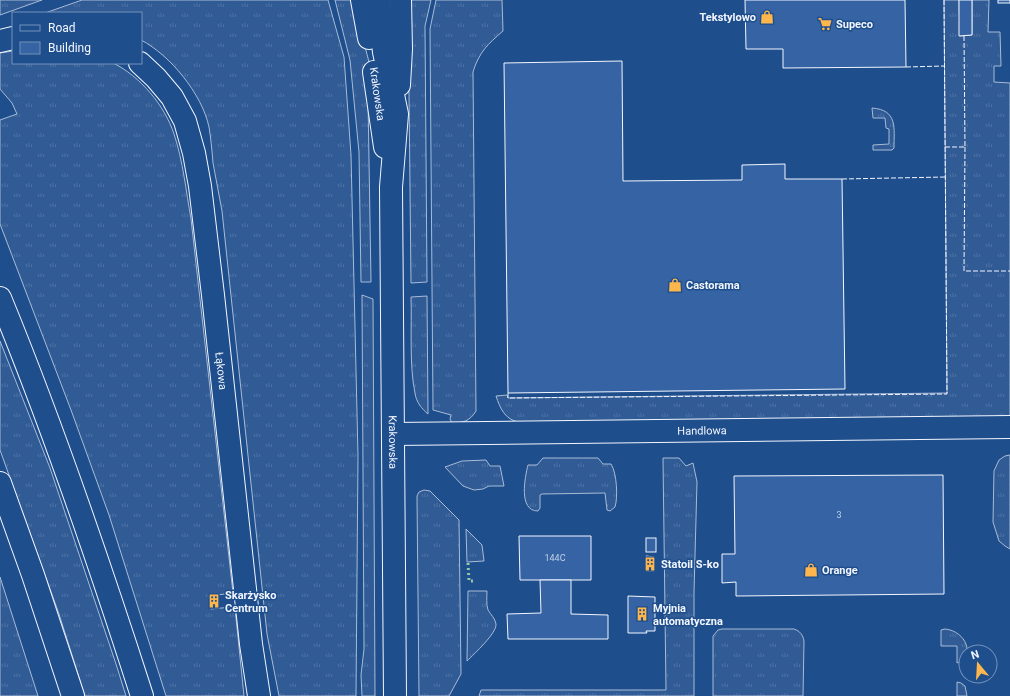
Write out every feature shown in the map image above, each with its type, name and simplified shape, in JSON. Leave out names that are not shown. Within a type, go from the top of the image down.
[{"type":"main road","name":"Krakowska","points":[[362,0],[391,187]]},
{"type":"main road","name":"Krakowska","points":[[378,0],[384,52],[396,114],[391,187],[394,696]]},
{"type":"main road","points":[[396,114],[401,49],[400,0]]},
{"type":"main road","points":[[0,41],[12,38]]},
{"type":"main road","name":"Łąkowa","points":[[141,64],[153,74],[167,90],[180,110],[188,127],[200,186],[248,613],[259,696]]},
{"type":"main road","points":[[0,298],[68,474],[142,696]]},
{"type":"main road","name":"Handlowa","points":[[393,434],[1010,427]]},
{"type":"main road","points":[[0,483],[33,575],[73,696]]},
{"type":"green space","points":[[0,0],[42,0],[0,15]]},
{"type":"green space","points":[[82,0],[328,0],[344,57],[351,155],[358,456],[356,696],[279,696],[267,634],[222,211],[213,163],[209,127],[200,102],[192,89],[173,65],[163,55],[142,41],[142,12],[48,12]]},
{"type":"green space","points":[[335,0],[353,0],[369,62],[368,100],[371,282],[361,282],[359,152],[350,60]]},
{"type":"green space","points":[[408,0],[431,0],[425,26],[427,282],[411,283]]},
{"type":"green space","points":[[436,0],[502,0],[503,31],[481,54],[473,72],[476,411],[469,419],[456,423],[452,423],[450,419],[451,415],[433,410],[430,29]]},
{"type":"green space","points":[[944,0],[959,0],[960,36],[972,35],[972,0],[989,0],[988,32],[1000,32],[1001,66],[994,66],[994,82],[1010,83],[1010,418],[519,422],[510,419],[504,413],[496,396],[507,395],[508,398],[947,393]]},
{"type":"green space","points":[[12,51],[12,64],[115,64],[142,84],[158,103],[170,123],[182,165],[191,219],[233,593],[209,596],[211,609],[235,608],[244,696],[166,696],[109,515],[71,410],[0,224],[0,120],[17,114],[12,103],[0,89],[0,53]]},
{"type":"green space","points":[[872,108],[880,109],[886,112],[893,121],[894,148],[892,150],[873,150],[873,145],[889,144],[889,129],[886,128],[885,118],[873,118]]},
{"type":"green space","points":[[362,295],[373,299],[375,696],[362,696],[361,675],[364,649]]},
{"type":"green space","points":[[427,296],[428,414],[420,405],[416,396],[413,382],[411,345],[411,297]]},
{"type":"green space","points":[[0,341],[50,468],[126,696],[85,696],[59,614],[0,450]]},
{"type":"green space","points":[[1010,455],[1010,549],[999,541],[993,522],[994,471],[999,460]]},
{"type":"green space","points":[[543,458],[598,458],[603,464],[611,464],[615,473],[615,507],[610,511],[607,510],[605,493],[542,494],[540,495],[540,508],[538,511],[532,510],[525,500],[524,492],[528,465],[537,465]]},
{"type":"green space","points":[[663,458],[679,458],[686,466],[693,463],[697,482],[694,592],[694,696],[479,696],[481,690],[666,690]]},
{"type":"green space","points":[[486,460],[490,466],[500,466],[504,486],[489,486],[483,489],[474,490],[463,486],[445,467],[462,461]]},
{"type":"green space","points":[[424,490],[430,491],[459,520],[461,674],[449,696],[419,696],[417,496],[419,492]]},
{"type":"green space","points":[[466,529],[482,545],[484,561],[467,562]]},
{"type":"green space","points":[[0,577],[38,696],[0,696]]},
{"type":"green space","points":[[468,591],[487,591],[488,610],[494,618],[496,624],[493,633],[480,649],[467,661]]},
{"type":"green space","points":[[794,629],[800,632],[804,641],[803,696],[713,696],[713,636],[718,630]]},
{"type":"green space","points":[[945,629],[958,634],[966,644],[958,644],[958,662],[957,646],[941,646],[941,630]]},
{"type":"green space","points":[[957,682],[958,684],[965,686],[967,696],[957,696]]},
{"type":"building","name":"Supeco","points":[[745,0],[905,0],[906,67],[783,68],[783,49],[746,49]]},
{"type":"building","points":[[959,0],[972,0],[972,35],[959,36]]},
{"type":"building","points":[[998,0],[1010,0],[1010,3],[998,3]]},
{"type":"building","name":"Castorama","points":[[622,61],[623,181],[742,180],[742,165],[785,164],[785,179],[842,179],[845,389],[508,393],[504,63]]},
{"type":"building","points":[[943,475],[944,594],[736,596],[736,582],[722,583],[722,554],[735,554],[734,476]]},
{"type":"building","points":[[519,536],[591,536],[591,580],[520,580]]},
{"type":"building","points":[[646,538],[656,538],[656,552],[646,552]]},
{"type":"building","name":"Statoil S-ko","points":[[646,556],[654,557],[654,571],[646,571]]},
{"type":"building","points":[[540,580],[571,580],[571,614],[608,615],[608,639],[508,639],[507,614],[541,613]]},
{"type":"building","name":"Myjnia automatyczna","points":[[628,596],[655,597],[655,631],[646,631],[647,633],[628,633]]},
{"type":"building","name":"Skarżysko Centrum","points":[[217,597],[218,606],[212,606],[211,598]]},
{"type":"hedge","points":[[468,563],[469,581],[473,581]]},
{"type":"fence","points":[[508,393],[508,398],[947,394],[944,0]]},
{"type":"fence","points":[[945,147],[965,147],[964,35]]},
{"type":"fence","points":[[906,67],[944,66]]},
{"type":"fence","points":[[965,147],[964,271],[1010,271]]},
{"type":"fence","points":[[842,179],[945,177]]},
{"type":"place","name":"Tekstylowo","points":[[767,17]]},
{"type":"place","name":"Supeco","points":[[825,24]]},
{"type":"place","name":"Castorama","points":[[675,285]]},
{"type":"place","name":"Statoil S-ko","points":[[650,564]]},
{"type":"place","name":"Orange","points":[[811,570]]},
{"type":"place","name":"Skarżysko Centrum","points":[[214,601]]},
{"type":"place","name":"Myjnia automatyczna","points":[[642,614]]}]
